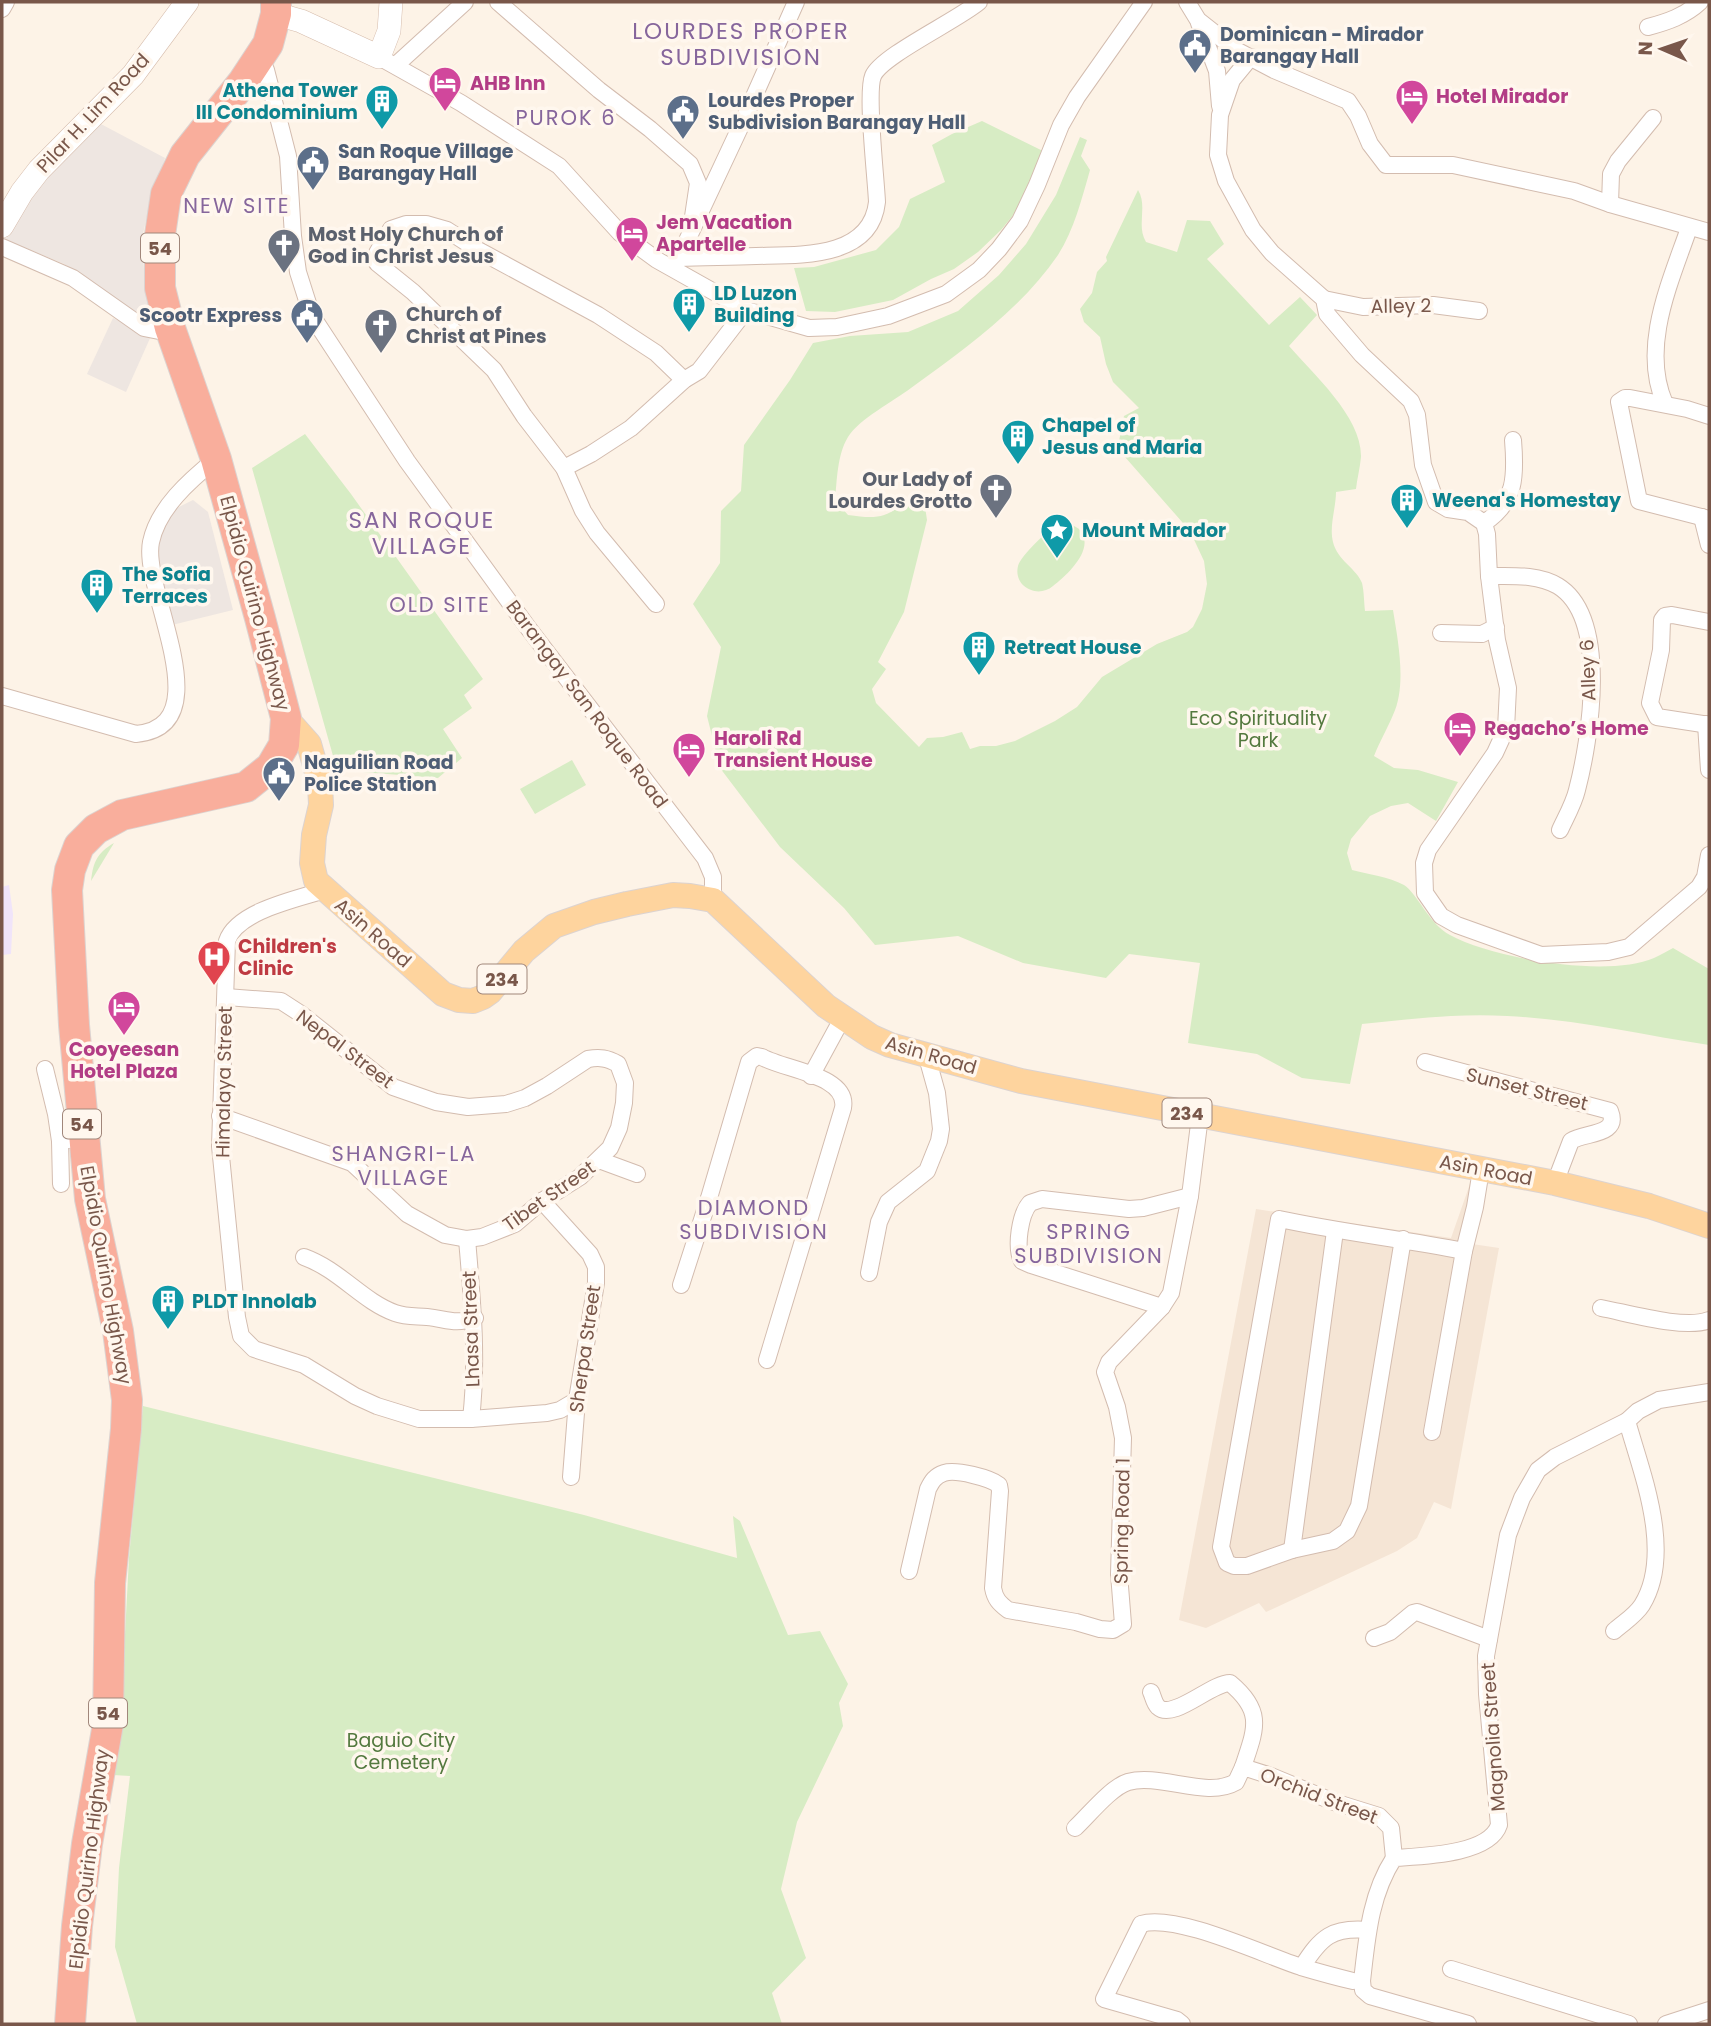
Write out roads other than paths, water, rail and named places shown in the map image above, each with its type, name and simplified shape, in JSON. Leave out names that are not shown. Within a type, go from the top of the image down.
[{"type":"highway","name":"Elpidio Quirino Highway","points":[[70,2024],[77,1926],[87,1844],[107,1724],[110,1583],[127,1400],[118,1331],[90,1199],[72,1139],[74,1025],[67,890],[70,870],[79,846],[96,829],[122,814],[246,787],[271,767],[284,745],[286,718],[216,459],[170,328],[160,288],[160,234],[166,194],[185,155],[260,58],[268,44],[276,8]]},
{"type":"main road","name":"Pilar H. Lim Road","points":[[2,226],[39,170],[133,75],[187,2]]},
{"type":"main road","points":[[276,8],[387,61],[391,2]]},
{"type":"main road","name":"Asin Road","points":[[286,718],[309,744],[320,783],[321,805],[314,835],[312,863],[316,881],[443,994],[459,1000],[473,1002],[490,992],[524,951],[554,926],[593,912],[673,895],[713,900],[802,984],[842,1017],[872,1037],[927,1057],[1021,1081],[1555,1183],[1648,1206],[1709,1226]]},
{"type":"street","points":[[2,9],[5,2]]},
{"type":"street","points":[[465,2],[387,61],[491,121],[559,166],[620,233],[657,260],[676,263],[811,254],[843,245],[868,229],[875,217],[877,202],[870,97],[873,75],[888,60],[979,2]]},
{"type":"street","points":[[498,2],[599,90],[650,128],[690,164],[698,183],[691,230]]},
{"type":"street","points":[[676,263],[796,2]]},
{"type":"street","points":[[676,263],[746,310],[809,328],[837,327],[888,316],[946,294],[979,270],[1020,221],[1061,125],[1077,97],[1144,2]]},
{"type":"street","points":[[1186,2],[1198,20],[1217,71],[1220,115],[1218,155],[1226,181],[1240,208],[1253,230],[1272,253],[1324,299],[1327,314],[1362,355],[1411,401],[1417,415],[1423,465],[1436,502],[1448,509],[1468,512],[1484,523],[1487,534],[1489,576],[1508,688],[1506,729],[1495,753],[1428,850],[1424,863],[1425,893],[1441,916],[1468,929],[1541,955],[1608,953],[1629,947],[1699,887],[1705,877],[1709,855]]},
{"type":"street","points":[[1648,27],[1690,11],[1700,2]]},
{"type":"street","points":[[1198,20],[1251,58],[1348,101],[1370,144],[1386,165],[1453,165],[1574,191],[1709,232]]},
{"type":"street","name":"Barangay San Roque Road","points":[[260,58],[288,156],[298,272],[312,316],[407,461],[529,629],[705,858],[713,877],[713,900]]},
{"type":"street","points":[[1220,115],[1232,80],[1251,58]]},
{"type":"street","points":[[1610,204],[1611,174],[1618,161],[1653,118]]},
{"type":"street","points":[[656,604],[597,533],[583,511],[564,468],[524,416],[494,370],[413,292],[377,263],[377,253],[391,229],[406,224],[426,224],[447,230],[478,250],[598,315],[656,353],[684,380]]},
{"type":"street","points":[[1665,404],[1655,359],[1656,334],[1689,228]]},
{"type":"street","points":[[2,247],[73,278],[144,328],[159,331],[170,328]]},
{"type":"street","name":"Alley 2","points":[[1324,299],[1363,307],[1433,305],[1479,312]]},
{"type":"street","points":[[564,468],[631,428],[684,380],[699,371],[746,310]]},
{"type":"street","points":[[1709,416],[1630,398],[1619,402],[1639,501],[1705,518],[1709,545]]},
{"type":"street","points":[[1484,523],[1500,513],[1513,485],[1513,440]]},
{"type":"street","points":[[2,696],[136,734],[151,733],[162,725],[174,709],[178,688],[152,568],[150,545],[156,524],[164,513],[192,479],[216,459]]},
{"type":"street","name":"Alley 6","points":[[1489,576],[1529,577],[1559,587],[1583,617],[1591,650],[1587,744],[1577,793],[1560,830]]},
{"type":"street","points":[[1709,622],[1672,615],[1665,616],[1662,620],[1661,650],[1650,703],[1657,717],[1708,724],[1709,770]]},
{"type":"street","points":[[1441,633],[1482,634],[1496,627]]},
{"type":"street","name":"Himalaya Street","points":[[325,890],[264,910],[234,928],[227,941],[220,1116],[221,1159],[237,1317],[242,1336],[254,1349],[304,1365],[377,1406],[419,1419],[471,1419]]},
{"type":"street","name":"Nepal Street","points":[[226,997],[281,1001],[302,1014],[393,1087],[436,1102],[468,1107],[506,1104],[525,1098],[547,1086],[588,1059],[603,1058],[618,1064]]},
{"type":"street","points":[[811,1076],[842,1017]]},
{"type":"street","points":[[681,1285],[749,1062],[757,1056],[826,1080],[837,1088],[844,1101],[767,1360]]},
{"type":"street","points":[[869,1273],[879,1222],[888,1202],[927,1171],[939,1141],[941,1129],[937,1093],[927,1057]]},
{"type":"street","name":"Sunset Street","points":[[1425,1062],[1610,1111],[1611,1125],[1605,1130],[1571,1141],[1555,1183]]},
{"type":"street","name":"Tibet Street","points":[[220,1116],[352,1163],[407,1214],[445,1235],[482,1237],[515,1224],[542,1200],[580,1177],[610,1148],[622,1116],[625,1083],[618,1064]]},
{"type":"street","points":[[45,1069],[56,1114],[72,1139],[61,1184]]},
{"type":"street","name":"Spring Road 1","points":[[909,1571],[928,1489],[934,1478],[950,1471],[992,1479],[999,1485],[1000,1491],[993,1588],[1000,1604],[1008,1610],[1100,1629],[1113,1630],[1123,1624],[1119,1574],[1124,1438],[1105,1372],[1109,1362],[1162,1307],[1171,1293],[1190,1196],[1200,1116]]},
{"type":"street","points":[[599,1160],[637,1174]]},
{"type":"street","points":[[1432,1433],[1481,1170]]},
{"type":"street","points":[[1162,1307],[1022,1261],[1019,1252],[1024,1213],[1030,1203],[1042,1199],[1129,1209],[1190,1196]]},
{"type":"street","name":"Sherpa Street","points":[[542,1200],[590,1254],[596,1267],[596,1283],[577,1400],[571,1477]]},
{"type":"street","points":[[1403,1239],[1355,1518],[1347,1531],[1333,1541],[1292,1550],[1247,1566],[1227,1563],[1221,1547],[1279,1219],[1335,1231],[1403,1239],[1464,1251]]},
{"type":"street","points":[[1292,1550],[1335,1231]]},
{"type":"street","name":"Lhasa Street","points":[[467,1238],[475,1318],[471,1419]]},
{"type":"street","points":[[304,1257],[336,1272],[380,1305],[398,1314],[457,1323],[475,1318]]},
{"type":"street","points":[[1601,1308],[1679,1324],[1697,1324],[1709,1320]]},
{"type":"street","name":"Magnolia Street","points":[[1394,1858],[1466,1849],[1483,1843],[1497,1832],[1499,1819],[1487,1693],[1489,1639],[1508,1535],[1538,1470],[1555,1457],[1627,1421],[1658,1399],[1709,1392]]},
{"type":"street","points":[[471,1419],[555,1412],[577,1400]]},
{"type":"street","points":[[1614,1631],[1635,1614],[1643,1603],[1652,1583],[1656,1564],[1650,1502],[1627,1421]]},
{"type":"street","points":[[1374,1638],[1390,1632],[1417,1612],[1489,1639]]},
{"type":"street","points":[[1151,1692],[1156,1706],[1173,1709],[1214,1687],[1230,1683],[1248,1703],[1255,1719],[1253,1736],[1243,1767]]},
{"type":"street","name":"Orchid Street","points":[[1075,1828],[1118,1787],[1127,1783],[1152,1782],[1221,1788],[1236,1783],[1243,1767],[1334,1802],[1380,1816],[1391,1828],[1394,1858]]},
{"type":"street","points":[[1358,1986],[1374,1901],[1385,1872],[1394,1858]]},
{"type":"street","points":[[1182,2024],[1177,2020],[1104,1998],[1141,1924],[1162,1923],[1220,1936],[1358,1986],[1370,1996],[1468,2024]]},
{"type":"street","points":[[1302,1967],[1322,1941],[1336,1931],[1368,1930]]},
{"type":"street","points":[[1451,1969],[1553,1999],[1602,2021],[1629,2024]]},
{"type":"street","points":[[1666,2024],[1709,2010]]},
{"type":"place","name":"Dominican - Mirador Barangay Hall","points":[[1195,75]]},
{"type":"place","name":"AHB Inn","points":[[445,113]]},
{"type":"place","name":"Hotel Mirador","points":[[1412,126]]},
{"type":"place","name":"Athena Tower III Condominium","points":[[382,131]]},
{"type":"place","name":"Lourdes Proper Subdivision Barangay Hall","points":[[683,141]]},
{"type":"place","name":"San Roque Village Barangay Hall","points":[[313,192]]},
{"type":"place","name":"Jem Vacation Apartelle","points":[[632,263]]},
{"type":"place","name":"Most Holy Church of God in Christ Jesus","points":[[284,275]]},
{"type":"place","name":"LD Luzon Building","points":[[689,334]]},
{"type":"place","name":"Scootr Express","points":[[307,345]]},
{"type":"place","name":"Church of Christ at Pines","points":[[381,355]]},
{"type":"place","name":"Chapel of Jesus and Maria","points":[[1018,466]]},
{"type":"place","name":"Our Lady of Lourdes Grotto","points":[[996,520]]},
{"type":"place","name":"Weena's Homestay","points":[[1407,530]]},
{"type":"place","name":"Mount Mirador","points":[[1057,560]]},
{"type":"place","name":"The Sofia Terraces","points":[[97,615]]},
{"type":"place","name":"Retreat House","points":[[979,677]]},
{"type":"place","name":"Regacho’s Home","points":[[1460,758]]},
{"type":"place","name":"Haroli Rd Transient House","points":[[689,779]]},
{"type":"place","name":"Naguilian Road Police Station","points":[[279,803]]},
{"type":"place","name":"Children's Clinic","points":[[214,987]]},
{"type":"place","name":"Cooyeesan Hotel Plaza","points":[[124,1037]]},
{"type":"place","name":"PLDT Innolab","points":[[168,1331]]},
{"type":"district","name":"LOURDES PROPER SUBDIVISION","points":[[741,44]]},
{"type":"district","name":"PUROK 6","points":[[566,117]]},
{"type":"district","name":"NEW SITE","points":[[237,205]]},
{"type":"district","name":"SAN ROQUE VILLAGE","points":[[422,533]]},
{"type":"district","name":"OLD SITE","points":[[440,604]]},
{"type":"district","name":"SHANGRI-LA VILLAGE","points":[[404,1165]]},
{"type":"district","name":"DIAMOND SUBDIVISION","points":[[754,1219]]},
{"type":"district","name":"SPRING SUBDIVISION","points":[[1089,1243]]},
{"type":"park label","name":"Eco Spirituality Park","points":[[1258,729]]},
{"type":"park label","name":"Baguio City Cemetery","points":[[401,1751]]}]
